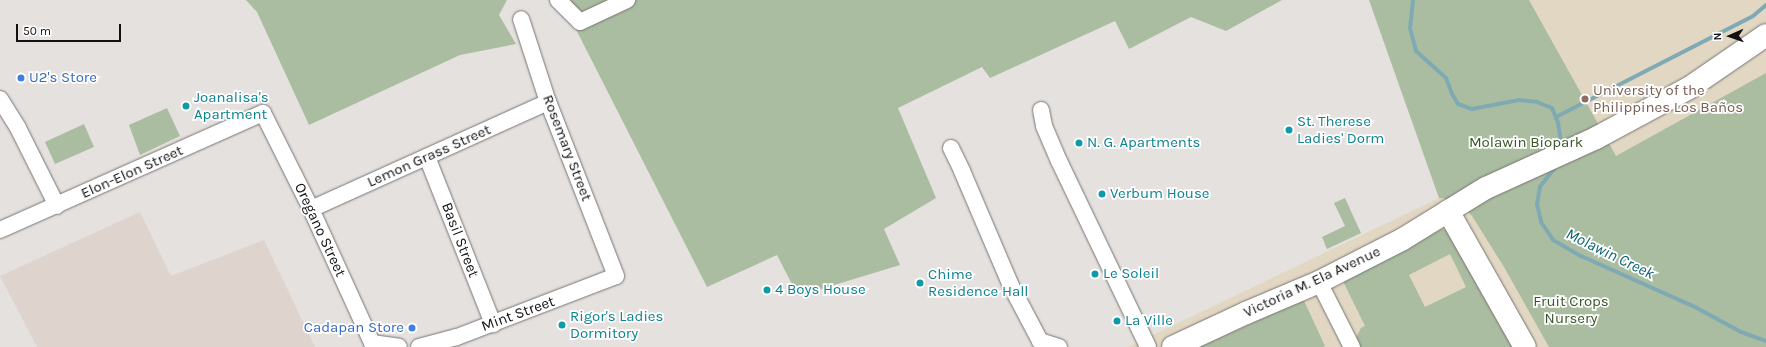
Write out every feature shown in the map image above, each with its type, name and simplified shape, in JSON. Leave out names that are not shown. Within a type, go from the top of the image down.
[{"type":"street","points":[[558,0],[580,22],[626,0]]},
{"type":"street","name":"Rosemary Street","points":[[521,19],[548,102],[616,276]]},
{"type":"street","name":"Victoria M. Ela Avenue","points":[[1173,347],[1246,313],[1319,282],[1403,239],[1486,188],[1596,138],[1689,88],[1766,35]]},
{"type":"street","name":"Lemon Grass Street","points":[[311,209],[548,102]]},
{"type":"street","points":[[3,108],[56,206]]},
{"type":"street","points":[[1041,110],[1044,126],[1059,161],[1148,347]]},
{"type":"street","name":"Elon-Elon Street","points":[[0,230],[263,114]]},
{"type":"street","name":"Oregano Street","points":[[263,114],[311,209],[371,345]]},
{"type":"street","points":[[951,148],[1011,286],[1040,341],[1059,347]]},
{"type":"street","name":"Basil Street","points":[[427,157],[492,324]]},
{"type":"street","points":[[1448,211],[1525,347]]},
{"type":"street","name":"Mint Street","points":[[419,347],[457,337],[616,276]]},
{"type":"street","points":[[1319,282],[1352,347]]},
{"type":"street","points":[[371,345],[399,347]]},
{"type":"shaded area","name":"University of the Philippines Los Baños","points":[[1369,0],[1766,0],[1766,347],[1128,347],[1439,198]]},
{"type":"shaded area","points":[[140,212],[171,276],[264,240],[315,347],[37,347],[0,276]]},
{"type":"green space","points":[[246,0],[507,0],[499,15],[516,44],[460,55],[309,125],[257,12]]},
{"type":"green space","points":[[561,0],[1282,0],[1226,31],[1191,17],[1129,49],[1115,21],[990,78],[982,67],[898,108],[936,198],[884,229],[900,265],[798,296],[777,255],[707,287]]},
{"type":"green space","name":"Molawin Biopark","points":[[1369,0],[1529,0],[1616,156],[1766,73],[1766,347],[1549,347],[1504,267],[1472,216],[1458,200],[1439,198]]},
{"type":"green space","points":[[167,108],[180,136],[140,155],[129,125]]},
{"type":"green space","points":[[84,124],[94,147],[55,164],[45,142]]},
{"type":"green space","points":[[1345,198],[1361,233],[1327,249],[1322,237],[1345,226],[1334,203]]},
{"type":"green space","points":[[1436,229],[1450,230],[1514,347],[1355,347],[1353,343],[1361,328],[1365,326],[1339,273]],"holes":[[[1450,254],[1466,287],[1425,307],[1409,275]]]},
{"type":"green space","points":[[1300,292],[1325,346],[1323,347],[1187,347],[1207,338],[1213,341],[1281,310]]},
{"type":"waterway","name":"Molawin Creek","points":[[1413,0],[1410,28],[1416,51],[1446,78],[1452,94],[1458,104],[1472,109],[1519,100],[1537,102],[1552,108],[1558,123],[1561,141],[1560,146]]},
{"type":"waterway","points":[[1556,117],[1753,16],[1766,5]]},
{"type":"waterway","name":"Molawin Creek","points":[[1557,165],[1540,187],[1537,204],[1541,222],[1553,240],[1581,256],[1697,308],[1741,332],[1766,341]]},
{"type":"place","name":"U2's Store","points":[[21,78]]},
{"type":"place","name":"University of the Philippines Los Baños","points":[[1585,99]]},
{"type":"place","name":"Joanalisa's Apartment","points":[[186,106]]},
{"type":"place","name":"St. Therese Ladies' Dorm","points":[[1289,130]]},
{"type":"place","name":"N. G. Apartments","points":[[1079,143]]},
{"type":"place","name":"Verbum House","points":[[1102,194]]},
{"type":"place","name":"Le Soleil","points":[[1095,274]]},
{"type":"place","name":"Chime Residence Hall","points":[[920,283]]},
{"type":"place","name":"4 Boys House","points":[[767,290]]},
{"type":"place","name":"La Ville","points":[[1117,321]]},
{"type":"place","name":"Rigor's Ladies Dormitory","points":[[562,325]]},
{"type":"place","name":"Cadapan Store","points":[[412,328]]},
{"type":"park label","name":"Fruit Crops Nursery","points":[[1571,310]]}]
